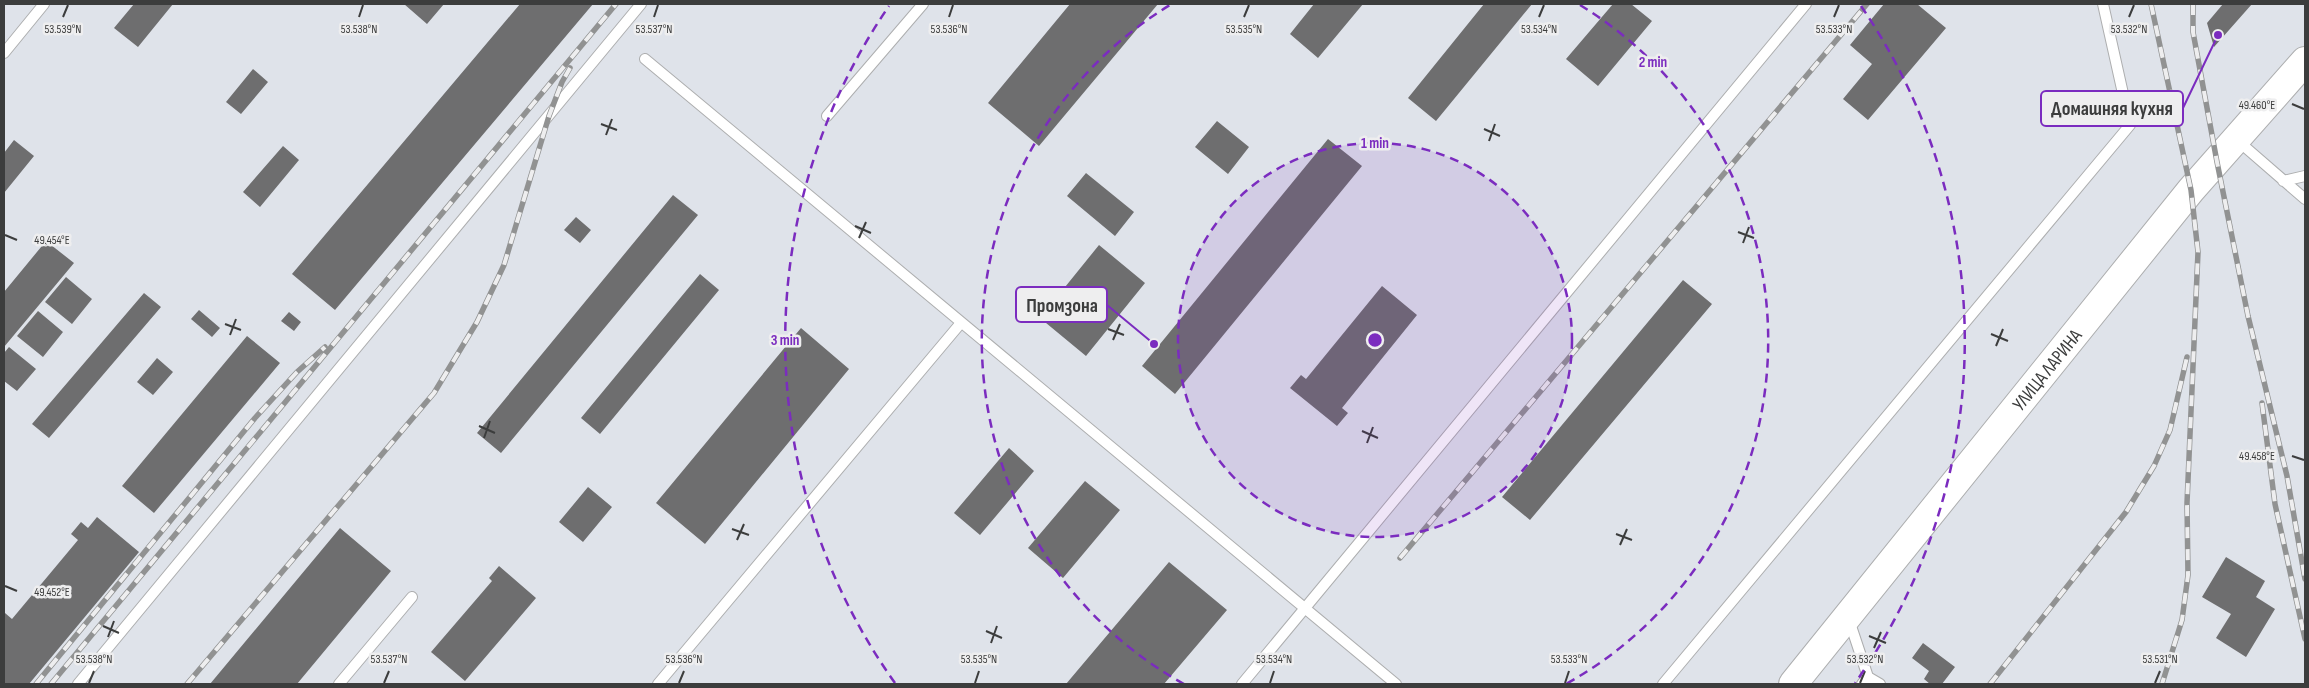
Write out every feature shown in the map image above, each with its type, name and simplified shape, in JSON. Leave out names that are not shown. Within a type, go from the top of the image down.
[{"type":"street","name":"УЛИЦА ЛАРИНА","points":[[1793,684],[2191,190],[2305,61]]},
{"type":"lane","points":[[4,52],[44,4]]},
{"type":"lane","points":[[78,684],[641,4]]},
{"type":"lane","points":[[827,116],[923,4]]},
{"type":"lane","points":[[1242,684],[1806,4]]},
{"type":"lane","points":[[1664,684],[2130,125],[2103,4]]},
{"type":"lane","points":[[645,59],[960,324],[1396,684]]},
{"type":"lane","points":[[2236,140],[2305,199]]},
{"type":"lane","points":[[2283,181],[2305,176]]},
{"type":"lane","points":[[658,684],[960,324]]},
{"type":"lane","points":[[339,684],[412,597]]},
{"type":"lane","points":[[1848,618],[1865,681],[1880,684]]},
{"type":"shaded area","points":[[4,4],[2305,4],[2305,684],[4,684]]},
{"type":"building","points":[[134,4],[173,4],[138,47],[114,28]]},
{"type":"building","points":[[404,4],[444,4],[427,24]]},
{"type":"building","points":[[520,4],[593,4],[335,310],[292,274]]},
{"type":"building","points":[[1070,4],[1158,4],[1039,146],[988,103]]},
{"type":"building","points":[[1314,4],[1363,4],[1318,58],[1290,34]]},
{"type":"building","points":[[1484,4],[1532,4],[1436,121],[1408,98]]},
{"type":"building","points":[[1613,4],[1631,4],[1652,21],[1598,86],[1566,59]]},
{"type":"building","points":[[1884,4],[1917,4],[1946,28],[1868,120],[1843,99],[1872,64],[1850,45]]},
{"type":"building","points":[[2223,4],[2252,4],[2214,47],[2207,23]]},
{"type":"building","points":[[253,69],[268,82],[241,114],[226,102]]},
{"type":"building","points":[[1217,121],[1249,147],[1228,174],[1195,147]]},
{"type":"building","points":[[1328,139],[1362,166],[1175,394],[1142,366]]},
{"type":"building","points":[[14,140],[34,156],[4,193],[4,153]]},
{"type":"building","points":[[283,146],[299,160],[260,207],[243,192]]},
{"type":"building","points":[[1086,173],[1134,212],[1115,236],[1067,196]]},
{"type":"building","points":[[673,195],[698,215],[501,453],[477,433]]},
{"type":"building","points":[[576,217],[591,230],[580,243],[564,230]]},
{"type":"building","points":[[46,241],[74,263],[4,347],[4,292]]},
{"type":"building","points":[[1099,245],[1145,283],[1086,356],[1040,318]]},
{"type":"building","points":[[700,274],[719,290],[600,434],[581,418]]},
{"type":"building","points":[[66,277],[92,299],[72,324],[45,302]]},
{"type":"building","points":[[1683,280],[1712,304],[1530,520],[1502,497]]},
{"type":"building","points":[[1382,286],[1417,315],[1342,408],[1348,413],[1337,426],[1290,388],[1301,375],[1306,379]]},
{"type":"building","points":[[144,293],[161,307],[49,438],[32,424]]},
{"type":"building","points":[[199,310],[220,328],[212,337],[191,319]]},
{"type":"building","points":[[38,311],[63,332],[43,357],[17,336]]},
{"type":"building","points":[[289,312],[301,322],[294,331],[281,321]]},
{"type":"building","points":[[801,328],[849,369],[705,544],[656,503]]},
{"type":"building","points":[[247,336],[280,363],[154,513],[122,486]]},
{"type":"building","points":[[9,347],[36,369],[17,391],[4,381],[4,353]]},
{"type":"building","points":[[157,358],[173,372],[153,395],[137,382]]},
{"type":"building","points":[[1009,448],[1034,471],[980,535],[954,513]]},
{"type":"building","points":[[1085,481],[1120,510],[1063,578],[1028,548]]},
{"type":"building","points":[[588,487],[612,507],[583,542],[559,522]]},
{"type":"building","points":[[97,517],[139,552],[29,684],[4,684],[5,613],[12,619],[78,540],[71,534],[81,522],[88,528]]},
{"type":"building","points":[[340,528],[391,571],[297,684],[210,684]]},
{"type":"building","points":[[2226,557],[2265,581],[2256,597],[2275,609],[2246,657],[2216,638],[2231,614],[2202,597]]},
{"type":"building","points":[[1169,562],[1227,610],[1164,684],[1066,684]]},
{"type":"building","points":[[499,566],[536,598],[465,681],[431,652],[492,581],[489,578]]},
{"type":"building","points":[[1923,643],[1955,667],[1942,684],[1930,684],[1924,679],[1929,671],[1912,658]]},
{"type":"railway","points":[[51,684],[616,4]]},
{"type":"railway","points":[[1400,558],[1867,4]]},
{"type":"railway","points":[[2151,4],[2191,190],[2198,252],[2187,503],[2188,575],[2182,620],[2162,684]]},
{"type":"railway","points":[[2193,4],[2193,32],[2217,162],[2248,316],[2287,476],[2305,579]]},
{"type":"railway","points":[[187,684],[434,393],[477,322],[504,265],[549,116],[562,82],[570,68]]},
{"type":"railway","points":[[36,684],[255,418],[297,372],[325,347]]},
{"type":"railway","points":[[1990,684],[2126,512],[2154,466],[2170,430],[2187,357]]},
{"type":"railway","points":[[2262,403],[2275,504],[2305,639]]},
{"type":"place","name":"Домашняя кухня","points":[[2218,35]]},
{"type":"place","name":"Промзона","points":[[1154,344]]}]
